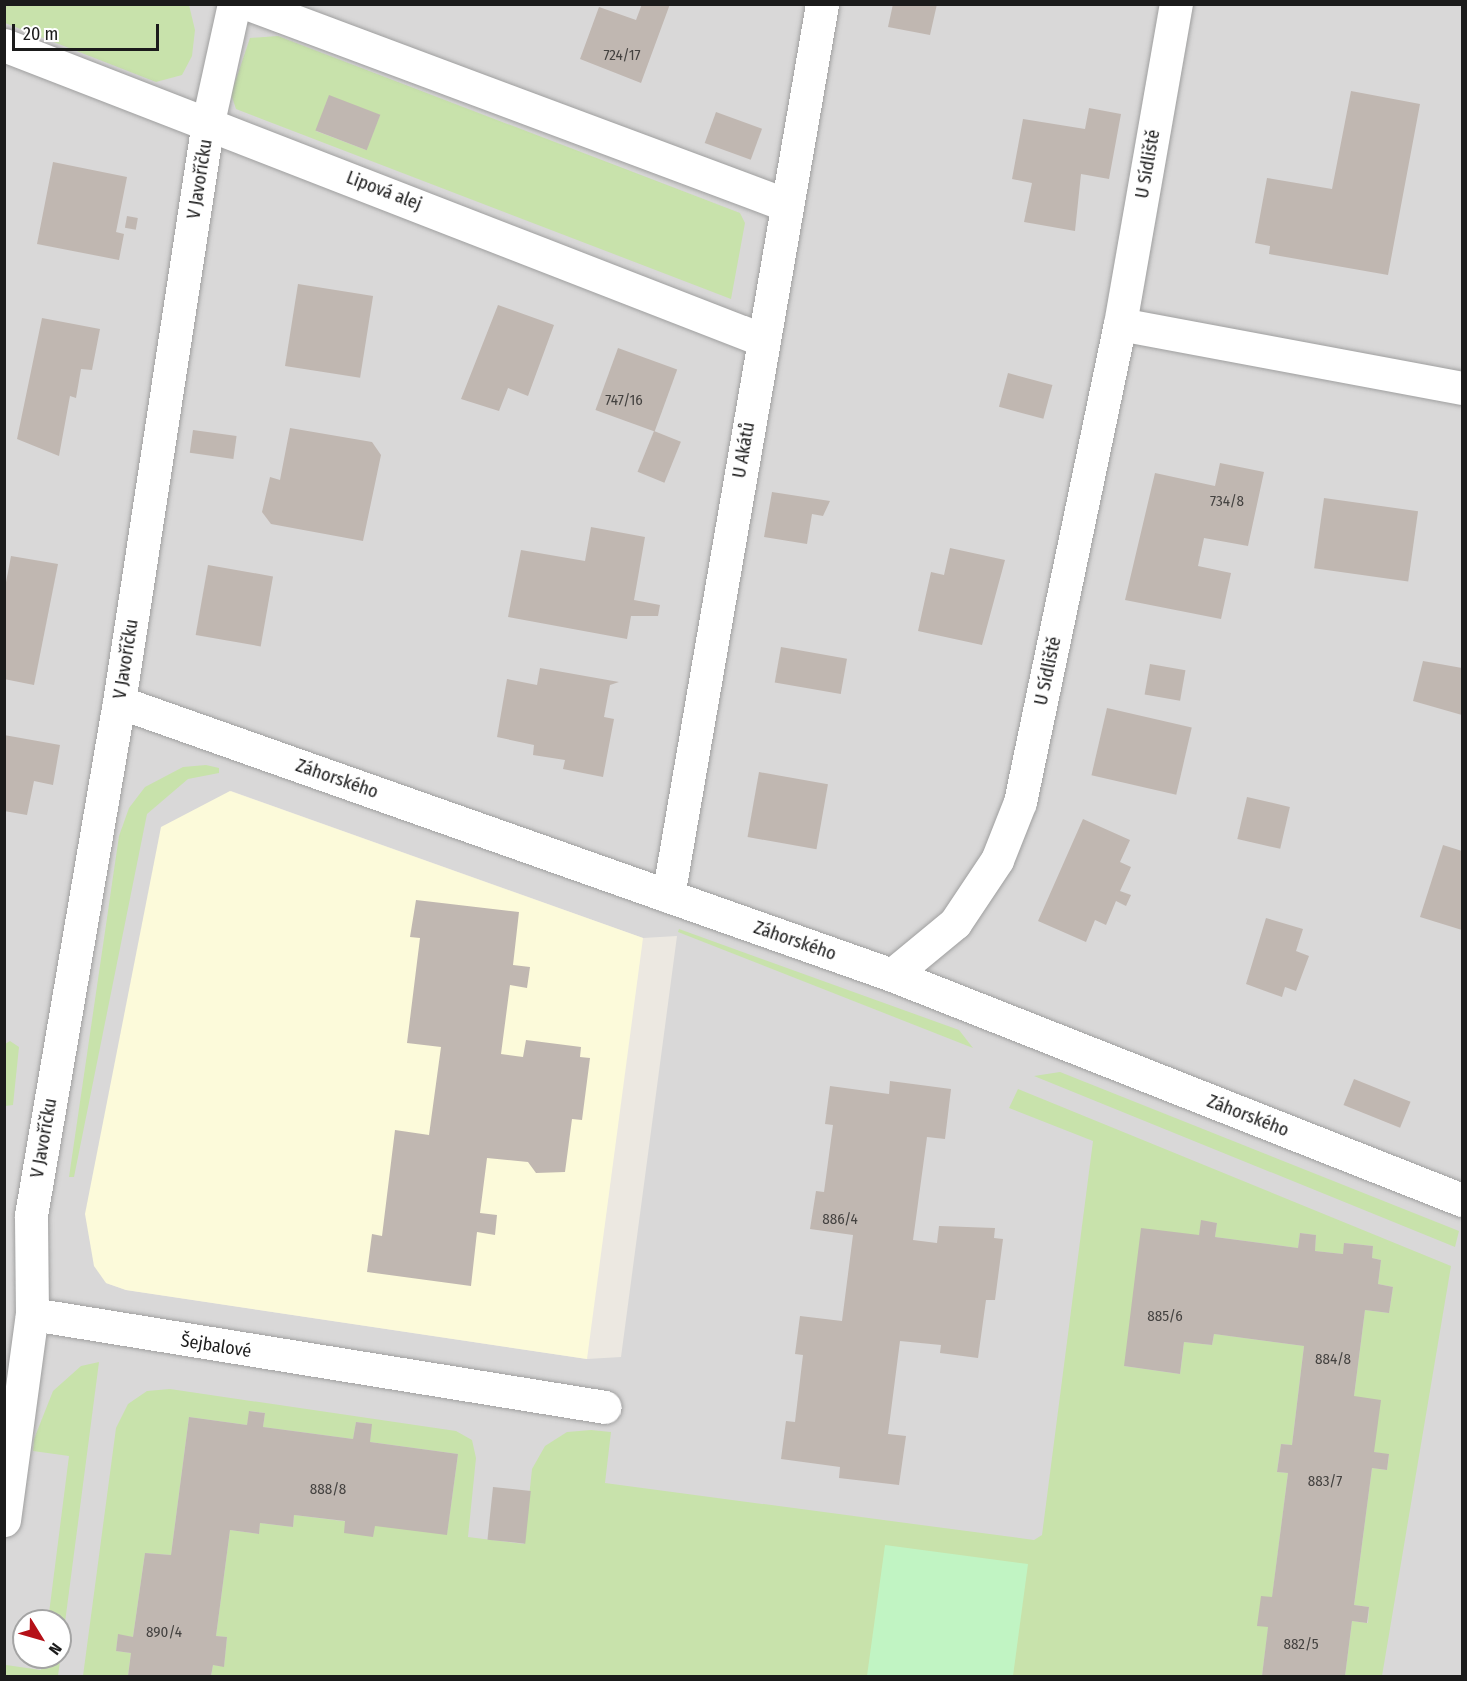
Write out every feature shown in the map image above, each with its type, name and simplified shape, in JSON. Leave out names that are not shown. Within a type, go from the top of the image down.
[{"type":"street","name":"V Javoříčku","points":[[32,1314],[18,1208],[119,702],[208,122],[234,4]]},
{"type":"street","points":[[249,4],[787,206]]},
{"type":"street","name":"U Akátů","points":[[668,896],[822,4]]},
{"type":"street","name":"U Sídliště","points":[[892,975],[955,923],[997,860],[1020,802],[1120,324],[1176,4]]},
{"type":"street","name":"Lipová alej","points":[[4,45],[208,122],[763,340]]},
{"type":"street","points":[[1120,324],[1462,388]]},
{"type":"street","name":"Záhorského","points":[[119,702],[892,975],[1462,1200]]},
{"type":"street","points":[[4,1520],[32,1314]]},
{"type":"street","name":"Šejbalové","points":[[32,1314],[605,1407]]},
{"type":"shaded area","points":[[5,5],[1462,5],[1462,1676],[847,1676],[520,1631],[438,1676],[5,1676]],"holes":[[[231,791],[643,938],[677,936],[621,1357],[587,1359],[126,1290],[106,1283]]]},
{"type":"shaded area","points":[[230,791],[643,938],[587,1359],[126,1290],[106,1283],[94,1266],[85,1214],[161,827]]},
{"type":"green space","points":[[4,5],[189,5],[195,30],[192,56],[182,75],[156,82],[5,23]]},
{"type":"green space","points":[[278,36],[740,213],[745,223],[731,299],[236,109],[231,94],[250,38]],"holes":[[[329,96],[380,115],[366,150],[316,131]]]},
{"type":"green space","points":[[206,765],[219,768],[219,773],[188,779],[147,814],[74,1177],[69,1177],[119,836],[129,808],[145,787],[183,767]]},
{"type":"green space","points":[[679,929],[959,1030],[973,1048],[678,932]]},
{"type":"green space","points":[[10,1041],[19,1047],[13,1105],[5,1106],[5,1044]]},
{"type":"green space","points":[[1060,1072],[1459,1231],[1455,1247],[1034,1076]]},
{"type":"green space","points":[[1018,1089],[1451,1266],[1382,1676],[1345,1676],[1352,1621],[1368,1623],[1369,1607],[1354,1605],[1372,1468],[1387,1470],[1389,1455],[1374,1452],[1354,1396],[1365,1310],[1389,1313],[1393,1287],[1378,1284],[1381,1260],[1372,1258],[1373,1246],[1345,1243],[1343,1254],[1315,1251],[1316,1235],[1300,1233],[1298,1248],[1215,1237],[1217,1223],[1202,1221],[1199,1235],[1124,1366],[1180,1374],[1184,1342],[1212,1345],[1214,1334],[1304,1346],[1292,1445],[1281,1444],[1277,1472],[1288,1473],[1262,1676],[211,1676],[213,1665],[224,1666],[227,1637],[216,1636],[230,1530],[259,1534],[260,1523],[293,1527],[294,1515],[447,1534],[458,1454],[370,1442],[371,1424],[356,1422],[353,1439],[263,1427],[265,1413],[250,1411],[247,1425],[189,1417],[171,1555],[145,1553],[133,1637],[118,1635],[116,1651],[131,1653],[128,1676],[83,1676],[116,1428],[128,1404],[147,1391],[170,1389],[456,1431],[472,1440],[476,1458],[468,1537],[524,1544],[532,1469],[545,1446],[567,1432],[591,1430],[611,1432],[605,1483],[1034,1540],[1042,1535],[1093,1141],[1009,1108]]},
{"type":"green space","points":[[99,1362],[67,1609],[50,1609],[69,1456],[33,1451],[34,1439],[53,1391],[81,1366]]},
{"type":"green space","points":[[885,1545],[1028,1564],[1013,1676],[867,1676]]},
{"type":"green space","points":[[6,1665],[12,1666],[12,1669],[59,1669],[58,1676],[5,1676]]},
{"type":"building","points":[[642,4],[670,4],[641,83],[580,59],[599,7],[636,20]]},
{"type":"building","points":[[893,4],[937,4],[930,35],[888,27]]},
{"type":"building","points":[[1351,91],[1420,104],[1388,275],[1269,254],[1270,246],[1255,243],[1267,178],[1332,189]]},
{"type":"building","points":[[329,95],[380,115],[367,150],[315,130]]},
{"type":"building","points":[[1089,108],[1121,114],[1109,179],[1081,174],[1075,231],[1024,222],[1032,183],[1012,179],[1023,119],[1085,129]]},
{"type":"building","points":[[716,112],[762,129],[751,160],[705,143]]},
{"type":"building","points":[[53,162],[127,177],[116,232],[124,234],[119,260],[37,244]]},
{"type":"building","points":[[127,216],[138,218],[136,230],[125,228]]},
{"type":"building","points":[[298,284],[373,296],[360,378],[285,366]]},
{"type":"building","points":[[498,305],[554,325],[528,396],[508,388],[499,411],[461,399]]},
{"type":"building","points":[[42,318],[100,329],[92,370],[81,369],[76,398],[70,396],[59,456],[17,439]]},
{"type":"building","points":[[618,348],[677,370],[655,432],[595,410]]},
{"type":"building","points":[[1008,373],[1052,385],[1043,419],[999,407]]},
{"type":"building","points":[[290,428],[372,442],[381,455],[363,541],[271,524],[262,512],[270,477],[280,480]]},
{"type":"building","points":[[193,430],[237,436],[233,459],[190,453]]},
{"type":"building","points":[[654,431],[681,442],[664,483],[638,472]]},
{"type":"building","points":[[1220,463],[1264,472],[1248,546],[1204,538],[1198,566],[1231,573],[1221,619],[1125,600],[1155,473],[1215,486]]},
{"type":"building","points":[[772,492],[830,501],[823,516],[812,514],[807,544],[764,537]]},
{"type":"building","points":[[1324,498],[1418,511],[1408,582],[1314,568]]},
{"type":"building","points":[[591,527],[645,537],[634,600],[660,605],[658,616],[631,616],[627,639],[508,617],[521,550],[585,561]]},
{"type":"building","points":[[950,548],[1005,560],[982,645],[918,631],[931,572],[944,575]]},
{"type":"building","points":[[11,556],[58,564],[34,685],[4,679],[4,593]]},
{"type":"building","points":[[208,565],[273,576],[261,646],[196,635]]},
{"type":"building","points":[[781,647],[847,659],[841,694],[775,682]]},
{"type":"building","points":[[1423,661],[1462,668],[1462,715],[1413,701]]},
{"type":"building","points":[[1150,664],[1185,670],[1180,701],[1145,695]]},
{"type":"building","points":[[540,668],[619,682],[610,685],[604,717],[614,719],[603,777],[563,769],[565,760],[533,755],[534,745],[497,737],[507,679],[537,685]]},
{"type":"building","points":[[1107,708],[1192,728],[1176,795],[1091,775]]},
{"type":"building","points":[[4,735],[60,745],[53,785],[34,781],[27,815],[4,811]]},
{"type":"building","points":[[759,772],[828,784],[816,849],[748,837]]},
{"type":"building","points":[[1247,797],[1290,807],[1280,849],[1237,839]]},
{"type":"building","points":[[1083,819],[1130,840],[1120,862],[1131,867],[1120,891],[1131,895],[1126,906],[1116,901],[1106,925],[1095,920],[1086,942],[1038,921]]},
{"type":"building","points":[[1443,845],[1462,851],[1462,930],[1420,917]]},
{"type":"building","points":[[416,900],[519,912],[513,965],[530,967],[527,988],[510,985],[501,1054],[523,1057],[526,1040],[581,1047],[580,1057],[590,1058],[582,1120],[572,1119],[565,1172],[536,1173],[528,1162],[487,1158],[480,1213],[497,1215],[495,1235],[477,1232],[471,1286],[367,1272],[372,1234],[382,1236],[395,1130],[429,1135],[441,1047],[407,1043],[420,938],[410,937]]},
{"type":"building","points":[[1266,918],[1303,929],[1296,951],[1309,956],[1296,991],[1285,987],[1282,997],[1246,984]]},
{"type":"building","points":[[1354,1079],[1411,1102],[1400,1128],[1344,1105]]},
{"type":"building","points":[[890,1081],[951,1089],[945,1139],[927,1137],[913,1240],[937,1243],[939,1226],[995,1228],[994,1238],[1003,1239],[995,1300],[986,1300],[978,1358],[940,1353],[941,1345],[900,1341],[888,1434],[906,1436],[899,1485],[839,1478],[840,1467],[781,1459],[786,1421],[795,1422],[803,1355],[795,1354],[800,1316],[842,1321],[853,1235],[810,1229],[816,1191],[824,1192],[833,1125],[825,1124],[830,1086],[889,1094]]},
{"type":"building","points":[[1201,1220],[1217,1223],[1215,1237],[1298,1248],[1300,1233],[1316,1235],[1315,1251],[1343,1254],[1344,1243],[1373,1246],[1372,1258],[1381,1260],[1378,1284],[1393,1287],[1389,1313],[1365,1310],[1354,1396],[1381,1400],[1374,1452],[1389,1454],[1387,1470],[1372,1468],[1354,1605],[1369,1607],[1367,1623],[1352,1621],[1345,1676],[1262,1676],[1268,1627],[1257,1626],[1261,1596],[1272,1597],[1288,1473],[1277,1472],[1281,1444],[1292,1445],[1304,1346],[1214,1334],[1212,1345],[1184,1342],[1180,1374],[1124,1366],[1141,1228],[1199,1235]]},
{"type":"building","points":[[249,1411],[265,1413],[263,1427],[353,1439],[356,1422],[372,1424],[370,1442],[458,1454],[447,1535],[375,1526],[373,1537],[344,1533],[345,1521],[294,1515],[293,1527],[260,1523],[259,1534],[230,1530],[216,1636],[227,1637],[224,1667],[213,1665],[211,1676],[128,1676],[131,1653],[116,1651],[118,1634],[133,1637],[145,1553],[171,1555],[189,1417],[247,1425]]},
{"type":"building","points":[[493,1487],[531,1491],[525,1544],[487,1540]]}]
